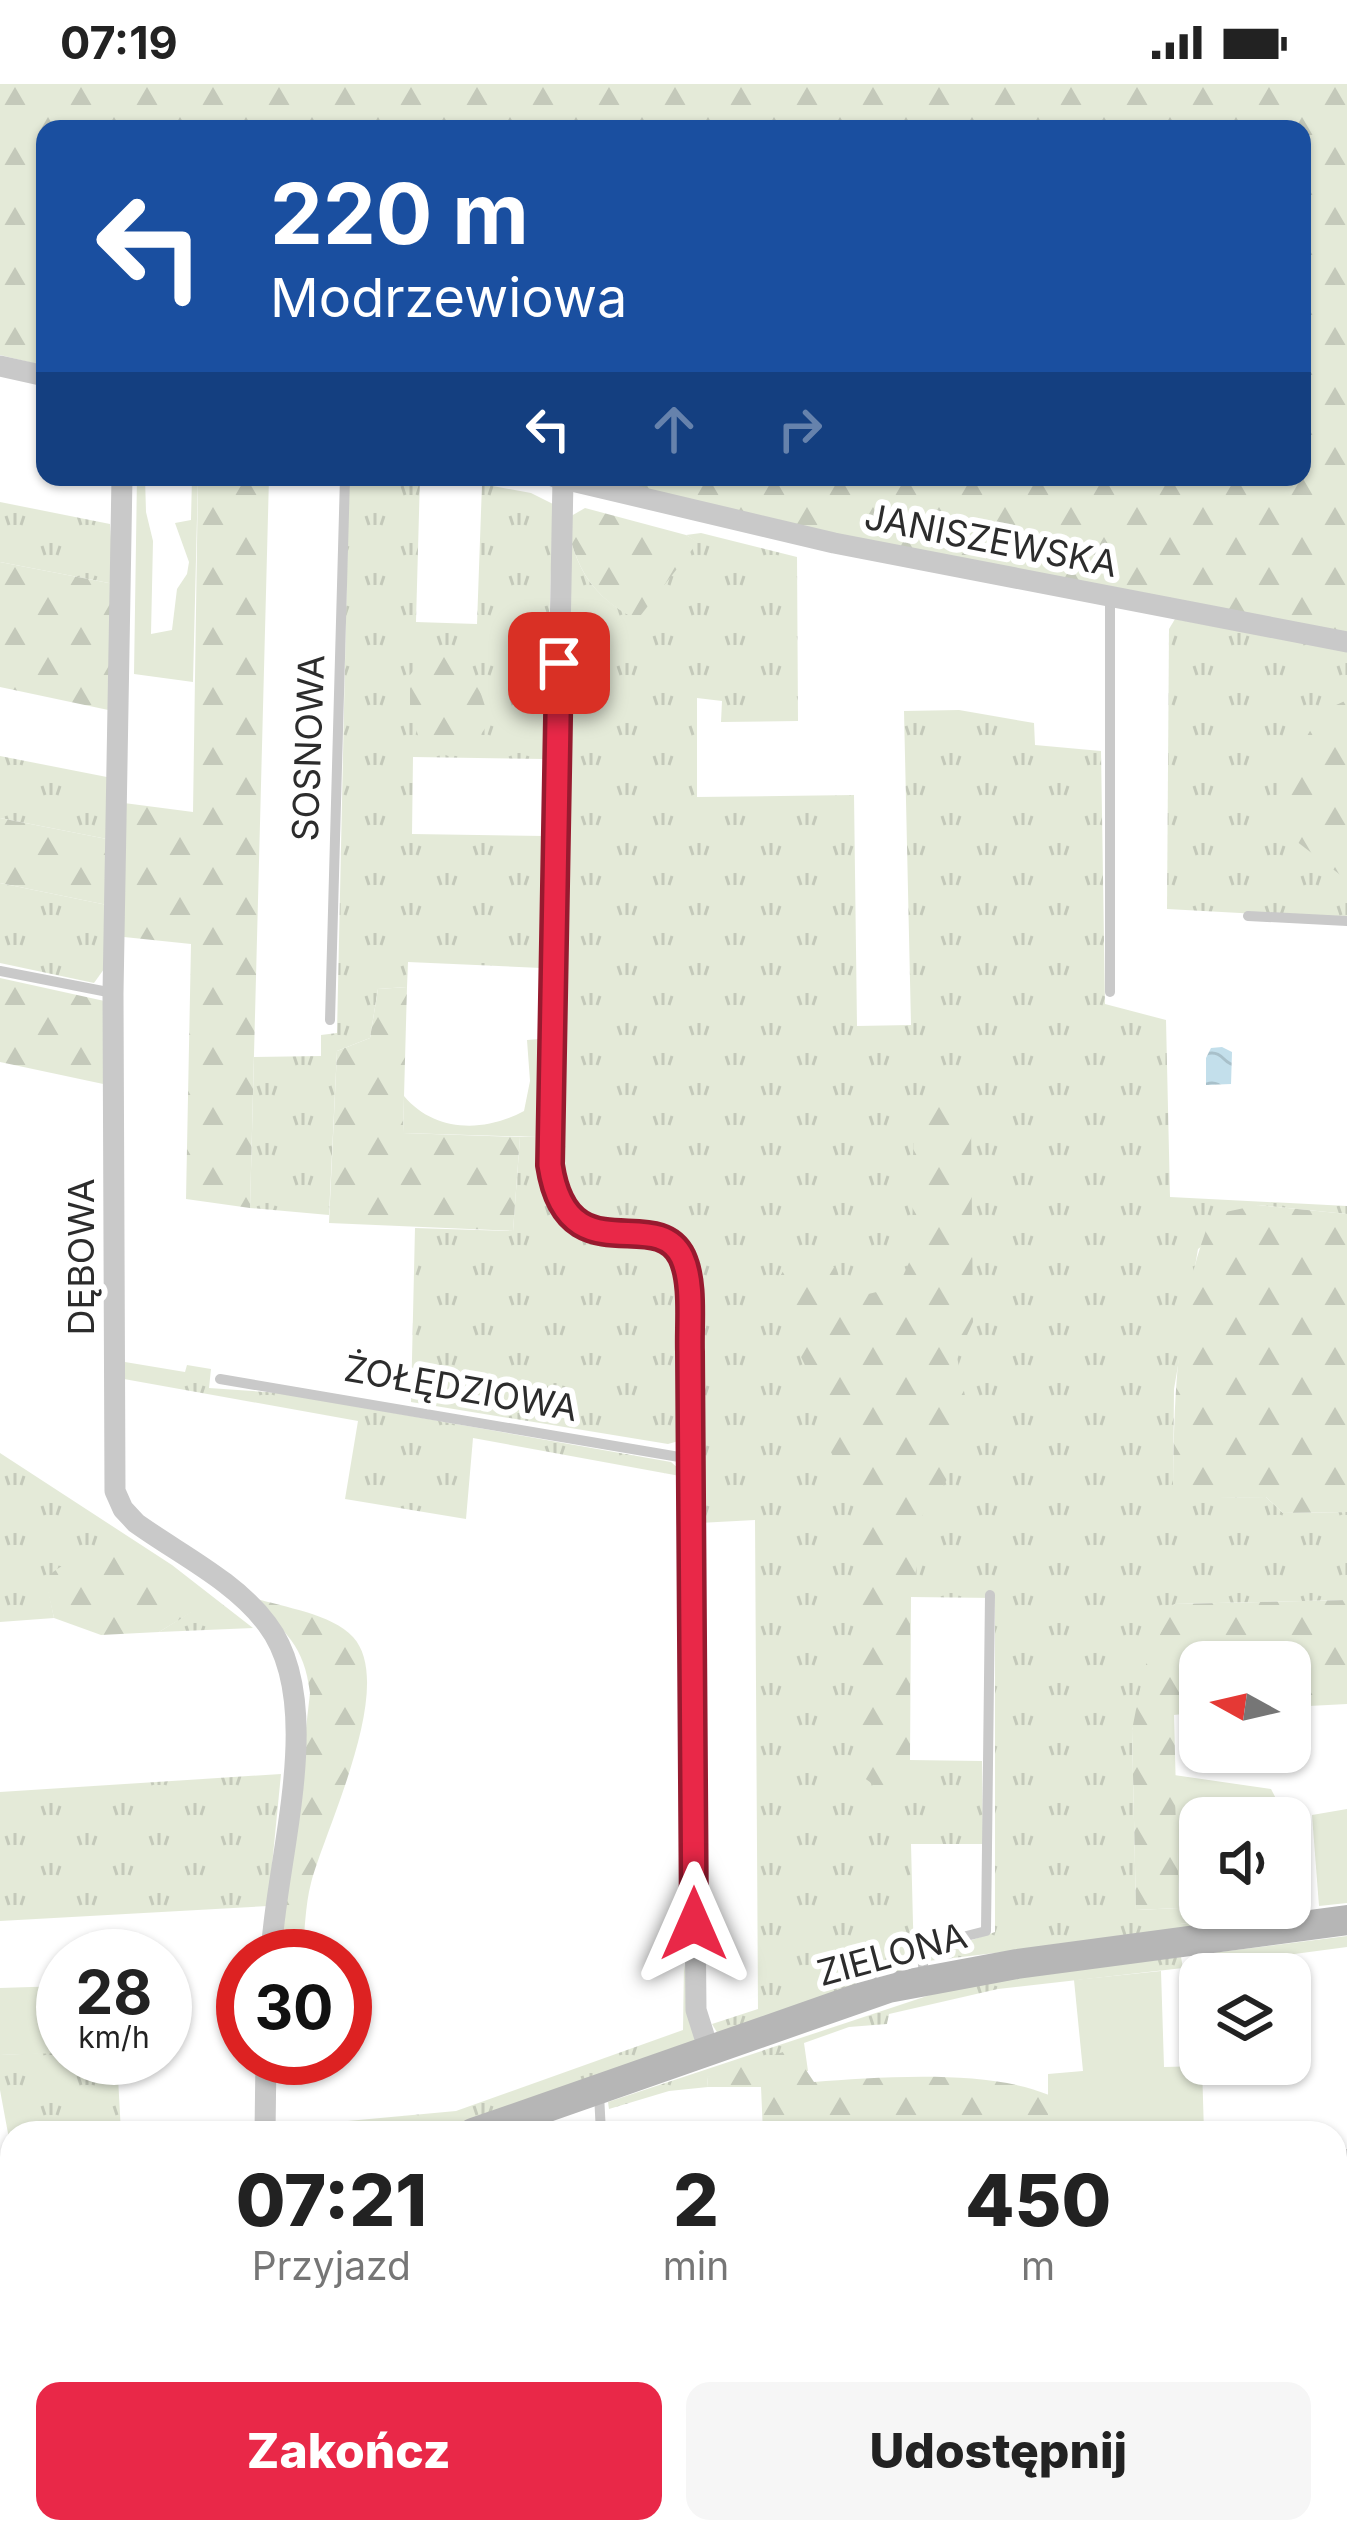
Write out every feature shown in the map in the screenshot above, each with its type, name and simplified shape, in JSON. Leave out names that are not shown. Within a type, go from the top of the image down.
[{"type":"street","points":[[0,366],[36,374]]},
{"type":"street","name":"DĘBOWA","points":[[122,486],[113,993],[115,1491],[136,1523],[235,1592],[266,1621],[287,1654],[296,1694],[295,1732],[274,1929]]},
{"type":"street","points":[[559,486],[550,1165],[554,1192],[568,1217],[605,1232],[663,1240],[676,1247],[685,1263],[692,1459],[696,2010],[709,2051]]},
{"type":"street","name":"JANISZEWSKA","points":[[593,486],[834,543],[1347,642]]},
{"type":"street","name":"ZIELONA","points":[[508,2121],[925,1979],[1347,1920]]},
{"type":"street","points":[[265,2121],[266,2085]]},
{"type":"lane","name":"SOSNOWA","points":[[330,1020],[345,486]]},
{"type":"lane","points":[[1110,597],[1110,992]]},
{"type":"lane","points":[[1249,916],[1347,921]]},
{"type":"lane","points":[[0,970],[113,993]]},
{"type":"lane","name":"ŻOŁĘDZIOWA","points":[[220,1379],[692,1459]]},
{"type":"lane","points":[[925,1979],[922,1953],[935,1944],[986,1931],[990,1595]]},
{"type":"lane","points":[[599,2090],[601,2121]]},
{"type":"green space","points":[[0,84],[1347,84],[1347,637],[582,486],[1311,486],[1311,120],[36,120],[36,364],[0,355]]},
{"type":"green space","points":[[137,486],[145,486],[153,541],[151,634],[172,630],[177,589],[189,562],[175,523],[191,520],[192,486],[198,486],[193,682],[134,674]]},
{"type":"green space","points":[[198,486],[269,486],[250,1208],[186,1199],[191,944],[124,937],[124,803],[193,812]]},
{"type":"green space","points":[[349,486],[420,486],[416,622],[477,624],[482,486],[531,493],[553,504],[545,759],[413,757],[412,834],[544,836],[541,968],[408,962],[407,987],[378,989],[370,1038],[337,1051],[329,1215],[250,1208],[254,1057],[321,1056],[321,1035],[337,1033]]},
{"type":"green space","points":[[0,502],[110,524],[114,584],[0,562]]},
{"type":"green space","points":[[585,508],[698,542],[637,620],[597,591],[581,566],[566,519]]},
{"type":"green space","points":[[566,519],[588,579],[608,601],[637,619],[697,542],[686,535],[701,533],[797,557],[798,721],[721,722],[722,701],[697,698],[697,797],[854,795],[857,1026],[911,1025],[904,711],[959,710],[1034,723],[1035,745],[1101,751],[1105,1004],[1166,1020],[1170,1197],[1347,1206],[1347,1214],[1258,1205],[1198,1249],[1174,1389],[1173,1498],[1266,1497],[1283,1513],[1347,1512],[1347,1600],[1174,1604],[1132,1730],[1136,1910],[1179,1908],[1179,1929],[1193,1929],[928,1961],[931,1954],[995,1932],[995,1598],[911,1597],[910,1760],[982,1761],[983,1844],[911,1844],[914,1964],[907,1972],[718,2034],[712,2024],[758,2009],[755,1520],[699,1523],[694,1272],[685,1239],[677,1263],[682,1440],[668,1444],[411,1402],[415,1228],[513,1231],[520,1137],[539,1137],[558,1118]]},
{"type":"green space","points":[[0,562],[114,584],[113,711],[0,687]]},
{"type":"green space","points":[[1175,619],[1347,651],[1347,919],[1167,909],[1169,629]]},
{"type":"green space","points":[[427,654],[453,656],[479,688],[490,721],[467,755],[448,756],[421,745],[410,709],[410,675]]},
{"type":"green space","points":[[1347,700],[1347,880],[1296,841],[1280,816],[1278,786],[1321,712]]},
{"type":"green space","points":[[0,756],[112,778],[112,840],[0,818]]},
{"type":"green space","points":[[0,818],[112,840],[112,906],[0,883]]},
{"type":"green space","points":[[0,883],[112,906],[104,969],[94,983],[0,963]]},
{"type":"green space","points":[[0,978],[109,1002],[108,1085],[0,1062]]},
{"type":"green space","points":[[407,987],[403,1133],[520,1137],[513,1231],[329,1223],[337,1051],[370,1038],[378,989]]},
{"type":"green space","points":[[539,1039],[538,1137],[403,1133],[404,1096],[430,1117],[460,1125],[493,1123],[524,1111],[530,1081],[527,1040]]},
{"type":"green space","points":[[941,1093],[968,1100],[971,1121],[973,1322],[957,1357],[971,1425],[946,1481],[920,1519],[920,1553],[910,1597],[910,1761],[900,1786],[878,1788],[863,1777],[858,1748],[856,1503],[828,1446],[812,1380],[775,1285],[785,1268],[812,1253],[832,1264],[851,1298],[898,1287],[912,1256],[914,1100]]},
{"type":"green space","points":[[1258,1205],[1347,1214],[1347,1512],[1283,1513],[1266,1497],[1173,1499],[1179,1354],[1190,1283],[1212,1215]]},
{"type":"green space","points":[[125,1362],[185,1372],[187,1365],[211,1369],[209,1388],[281,1393],[671,1462],[680,1476],[473,1438],[466,1519],[345,1499],[358,1421],[124,1379]]},
{"type":"green space","points":[[0,1453],[172,1565],[253,1628],[159,1632],[191,1612],[46,1579],[54,1618],[0,1622]]},
{"type":"green space","points":[[126,1550],[157,1573],[192,1612],[159,1632],[101,1635],[54,1618],[45,1579],[73,1561]]},
{"type":"green space","points":[[251,1597],[344,1629],[364,1659],[367,1688],[354,1758],[311,1883],[304,1929],[283,1929],[310,1693],[303,1662],[283,1630]]},
{"type":"green space","points":[[1347,1600],[1347,1704],[1311,1706],[1311,1641],[1179,1641],[1179,1714],[1174,1715],[1179,1908],[1136,1910],[1132,1730],[1144,1669],[1174,1604]]},
{"type":"green space","points":[[281,1774],[268,1906],[0,1921],[0,1792]]},
{"type":"green space","points":[[1174,1775],[1271,1789],[1275,1797],[1179,1797],[1179,1899]]},
{"type":"green space","points":[[1347,1809],[1347,1903],[1319,1906],[1312,1815]]},
{"type":"green space","points":[[1347,1936],[1347,1947],[1302,1953],[1211,1953]]},
{"type":"green space","points":[[1179,1957],[1179,1968],[998,1989],[889,2014],[887,2024],[849,2027],[804,2043],[808,2071],[707,2077],[708,2087],[669,2091],[609,2109],[608,2102],[942,1991]]},
{"type":"green space","points":[[684,1964],[695,2042],[476,2121],[348,2121],[456,2111],[683,2030]]},
{"type":"green space","points":[[1161,1971],[1164,2067],[1179,2067],[1179,2085],[1203,2085],[1204,2121],[1048,2121],[1048,2074],[1083,2071],[1074,1980]]},
{"type":"green space","points":[[36,1987],[36,2054],[0,2055],[0,1988]]},
{"type":"green space","points":[[792,2049],[814,2082],[933,2077],[1024,2087],[1049,2095],[1048,2121],[762,2121],[761,2087],[708,2087],[707,2077]]},
{"type":"green space","points":[[36,2053],[36,2085],[118,2085],[120,2121],[6,2121],[0,2055]]},
{"type":"water","points":[[1211,1048],[1232,1052],[1231,1084],[1206,1085],[1206,1058]]},
{"type":"route","points":[[559,663],[550,1165],[554,1192],[568,1217],[605,1232],[663,1240],[676,1247],[685,1263],[690,1352],[694,1924]]}]
